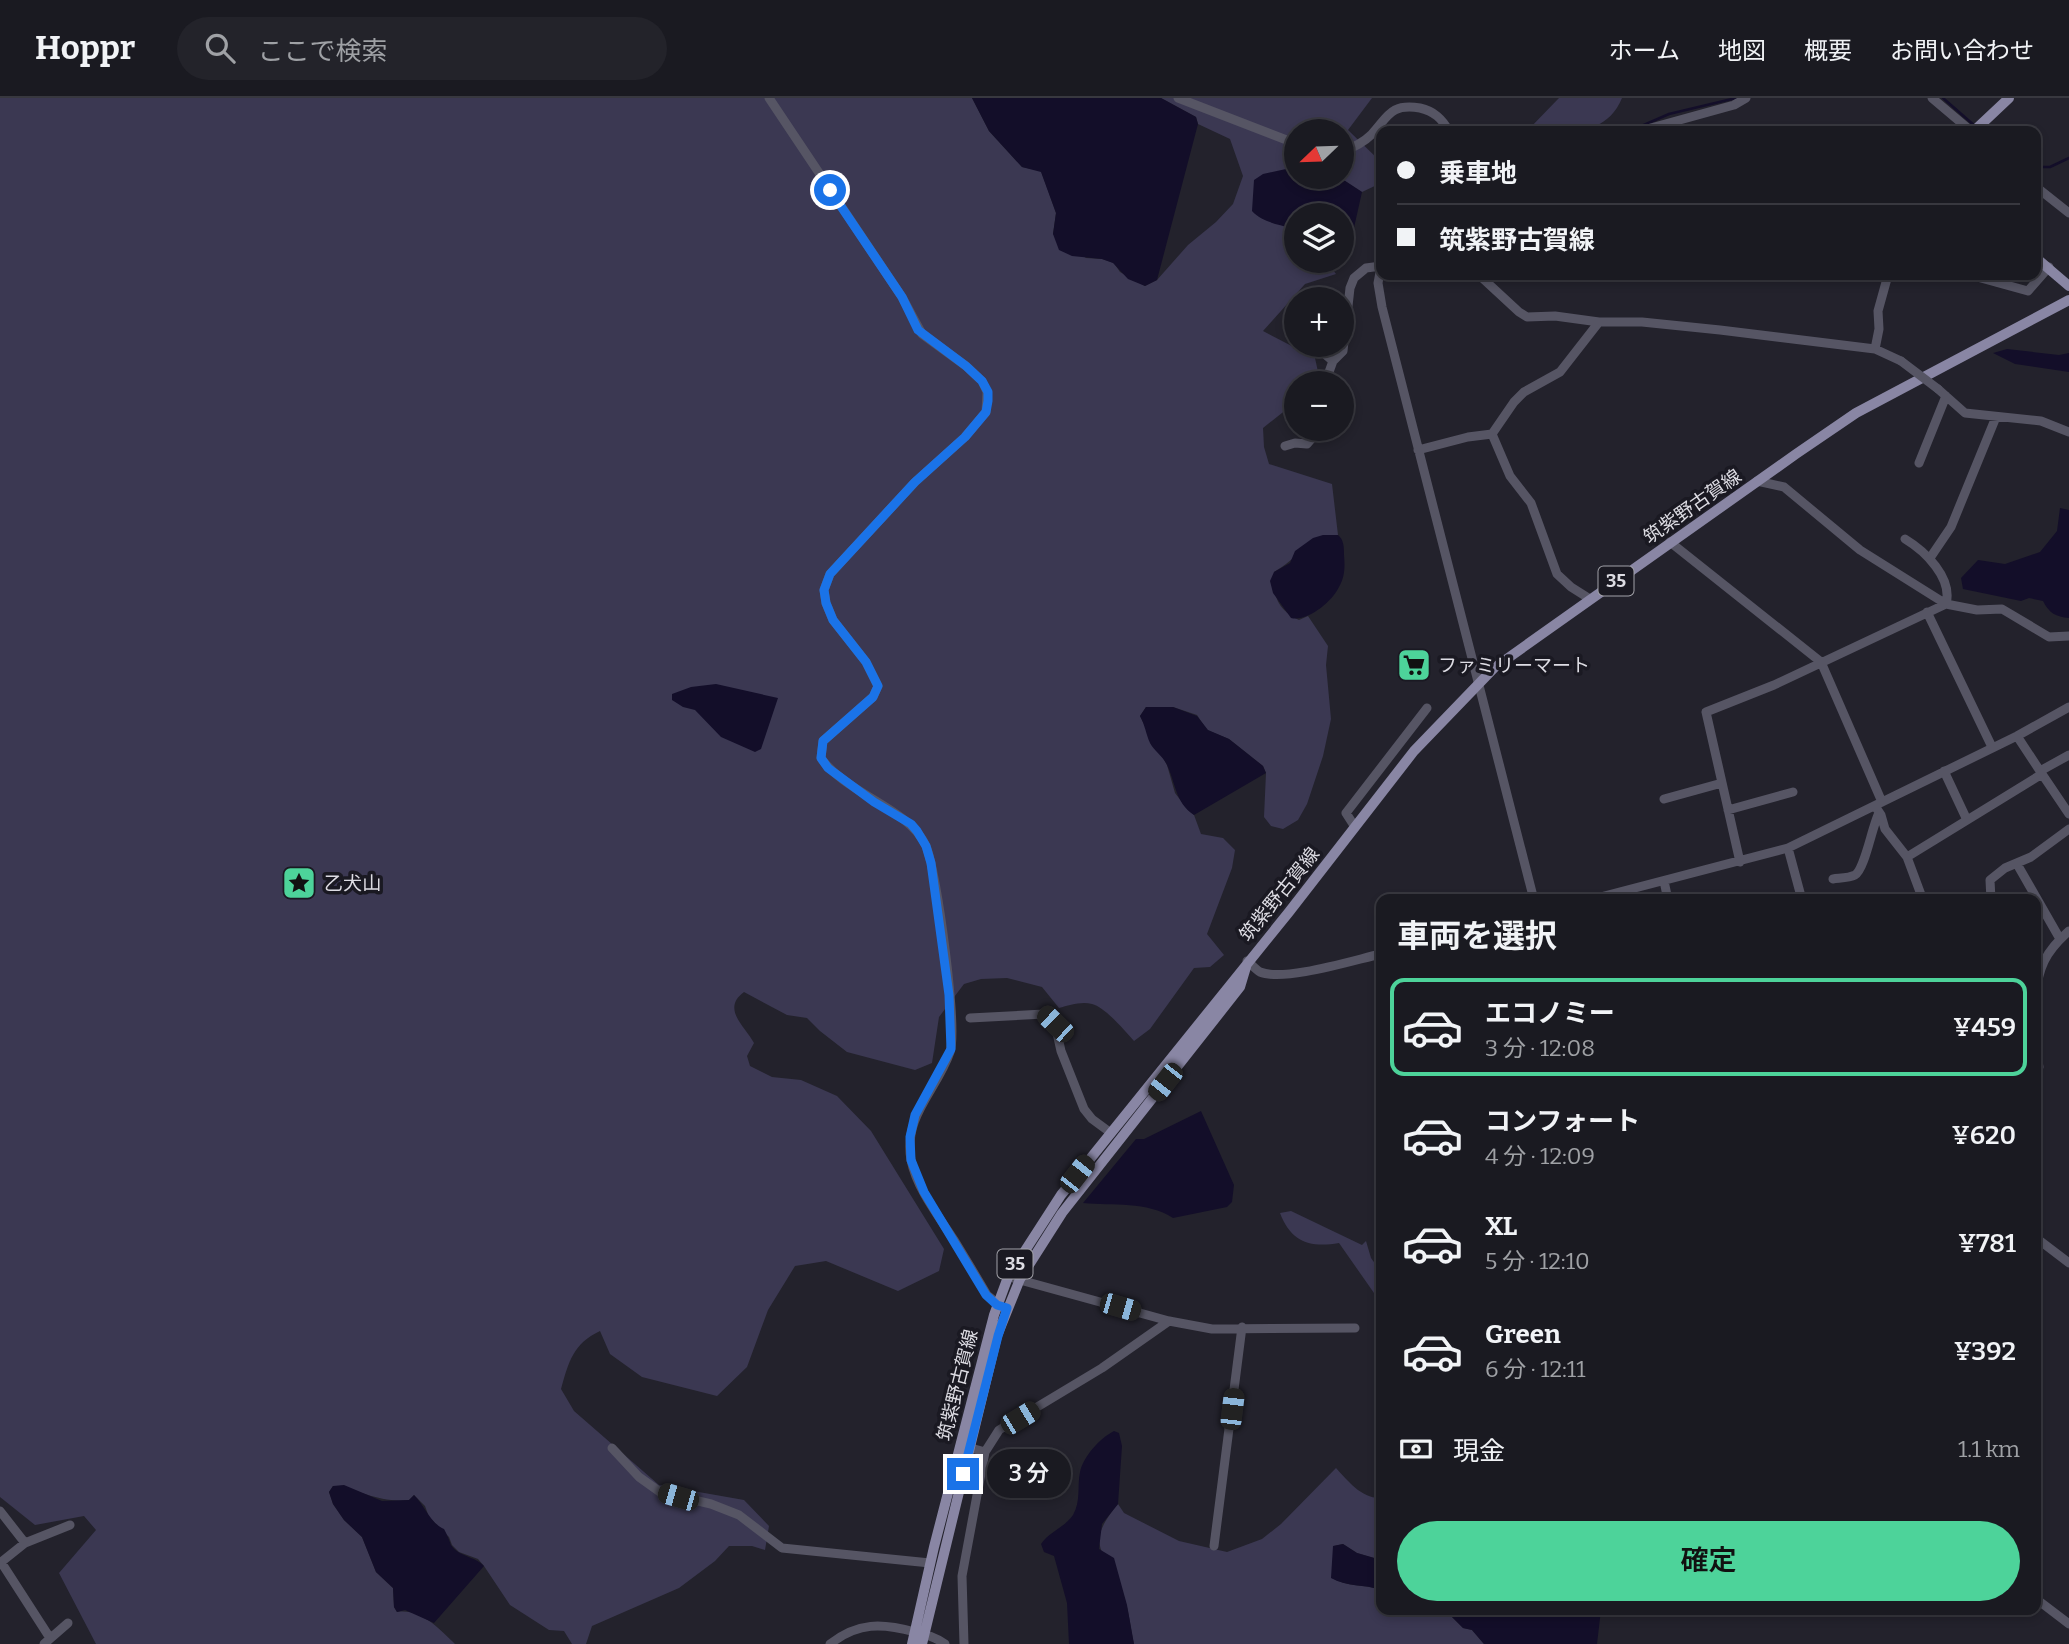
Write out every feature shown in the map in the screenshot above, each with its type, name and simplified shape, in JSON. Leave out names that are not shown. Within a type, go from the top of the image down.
[{"type":"main road","points":[[1979,126],[2010,98]]},
{"type":"main road","points":[[2041,261],[2069,286]]},
{"type":"main road","name":"筑紫野古賀線","points":[[912,1644],[920,1637],[1008,1277],[1061,1195],[1289,912],[1414,751],[1494,668],[1757,481],[1856,413],[2069,300]]},
{"type":"main road","name":"筑紫野古賀線","points":[[1002,1307],[1062,1213],[1240,987],[1247,961]]},
{"type":"main road","name":"筑紫野古賀線","points":[[920,1637],[930,1563],[965,1446]]},
{"type":"street","points":[[769,98],[902,297],[918,330],[966,366],[982,381],[988,392],[986,412],[965,437],[915,482],[830,574],[824,590],[833,620],[866,662],[878,686],[873,697],[823,741],[821,758],[828,768],[874,802],[911,824],[928,854],[937,900],[949,995],[951,1049],[915,1115],[910,1137],[911,1160],[924,1192],[986,1295],[1002,1307]]},
{"type":"street","points":[[1178,98],[1284,139]]},
{"type":"street","points":[[1658,126],[1734,105],[1746,98]]},
{"type":"street","points":[[1932,98],[1967,126]]},
{"type":"street","points":[[1377,126],[1388,115],[1404,107],[1429,110],[1443,120],[1446,126]]},
{"type":"street","points":[[1354,146],[1363,141],[1376,127]]},
{"type":"street","points":[[2041,191],[2069,213]]},
{"type":"street","points":[[1329,371],[1333,361],[1343,351],[1350,288],[1354,278],[1366,268],[1376,267]]},
{"type":"street","points":[[2041,276],[2049,267]]},
{"type":"street","points":[[1379,280],[1382,307],[1532,894]]},
{"type":"street","points":[[1484,280],[1528,317],[1555,316],[1599,322],[1642,321],[1875,349],[1901,361],[1965,414],[2040,421],[2069,432]]},
{"type":"street","points":[[1875,349],[1879,328],[1878,311],[1887,280]]},
{"type":"street","points":[[1988,280],[2028,291],[2038,280]]},
{"type":"street","points":[[1418,450],[1468,437],[1492,434],[1524,392],[1560,372],[1599,322]]},
{"type":"street","points":[[1328,357],[1333,361]]},
{"type":"street","points":[[1919,463],[1946,396]]},
{"type":"street","points":[[1930,558],[1951,527],[1996,417]]},
{"type":"street","points":[[1492,434],[1510,476],[1531,503],[1557,574],[1590,599]]},
{"type":"street","points":[[1285,446],[1307,444],[1310,441]]},
{"type":"street","points":[[1757,481],[1784,487],[1860,550],[1946,604],[1969,609],[2002,608],[2049,637],[2069,636]]},
{"type":"street","points":[[1905,539],[1930,558],[1948,595],[1946,604]]},
{"type":"street","points":[[1670,542],[1821,662],[1879,807],[1885,829],[1907,857],[1921,894]]},
{"type":"street","points":[[1740,862],[1706,712],[1774,685],[1946,604]]},
{"type":"street","points":[[1927,612],[1992,747]]},
{"type":"street","points":[[1613,894],[1788,848],[1879,807],[2069,707]]},
{"type":"street","points":[[1355,827],[1346,813],[1427,708]]},
{"type":"street","points":[[2017,736],[2069,814]]},
{"type":"street","points":[[1907,857],[2069,755]]},
{"type":"street","points":[[1944,771],[1967,820]]},
{"type":"street","points":[[1664,799],[1722,783]]},
{"type":"street","points":[[1728,810],[1793,792]]},
{"type":"street","points":[[1833,879],[1854,876],[1862,869],[1879,807]]},
{"type":"street","points":[[1991,894],[1990,880],[2005,868],[2031,857],[2069,829]]},
{"type":"street","points":[[1788,848],[1800,894]]},
{"type":"street","points":[[2017,864],[2034,894]]},
{"type":"street","points":[[1664,881],[1667,894]]},
{"type":"street","points":[[2041,906],[2060,939]]},
{"type":"street","points":[[2041,966],[2050,950],[2069,931]]},
{"type":"street","points":[[1247,961],[1260,972],[1278,975],[1376,955]]},
{"type":"street","points":[[971,1018],[1044,1014],[1055,1024],[1061,1051],[1084,1109],[1092,1119],[1111,1133]]},
{"type":"street","points":[[2041,1242],[2069,1263]]},
{"type":"street","points":[[1008,1277],[1169,1321],[1212,1329],[1355,1328]]},
{"type":"street","points":[[964,1644],[962,1576],[985,1452],[999,1430],[1102,1368],[1169,1321]]},
{"type":"street","points":[[1214,1546],[1242,1328]]},
{"type":"street","points":[[965,1446],[985,1452]]},
{"type":"street","points":[[612,1448],[639,1476],[660,1492],[711,1504],[739,1515],[782,1548],[800,1552],[884,1557],[930,1563]]},
{"type":"street","points":[[0,1511],[25,1544]]},
{"type":"street","points":[[68,1623],[47,1641],[1,1562],[25,1544],[70,1525]]},
{"type":"street","points":[[2041,1602],[2068,1622]]},
{"type":"street","points":[[831,1644],[841,1635],[863,1627],[892,1625],[920,1637],[934,1636],[945,1644]]},
{"type":"shaded area","points":[[0,98],[972,98],[989,131],[1022,167],[1041,171],[1056,213],[1053,234],[1086,258],[1114,263],[1120,272],[1145,286],[1157,280],[1188,245],[1233,204],[1243,176],[1230,139],[1198,124],[1196,117],[1161,98],[1372,98],[1354,122],[1354,119],[1284,119],[1284,173],[1262,218],[1284,226],[1284,273],[1336,274],[1302,287],[1284,287],[1284,308],[1263,331],[1284,342],[1284,357],[1315,358],[1318,371],[1284,371],[1284,411],[1263,428],[1264,447],[1269,464],[1332,484],[1338,535],[1328,536],[1312,544],[1274,572],[1274,588],[1281,606],[1299,620],[1308,616],[1328,646],[1326,665],[1331,719],[1323,756],[1307,804],[1298,820],[1283,829],[1271,826],[1264,817],[1266,773],[1263,766],[1229,739],[1207,730],[1197,715],[1173,707],[1146,707],[1140,716],[1151,744],[1159,751],[1167,765],[1175,793],[1194,815],[1201,834],[1223,838],[1235,850],[1232,868],[1207,934],[1224,955],[1210,967],[1194,968],[1150,1029],[1134,1041],[1097,1006],[1084,1003],[1059,1008],[1042,987],[1007,978],[981,979],[964,984],[939,1017],[932,1063],[915,1070],[847,1052],[807,1018],[787,1015],[744,992],[737,998],[735,1011],[754,1043],[747,1056],[750,1066],[772,1077],[801,1080],[837,1096],[871,1131],[944,1249],[939,1271],[898,1291],[826,1261],[795,1266],[768,1310],[747,1367],[717,1396],[642,1377],[610,1354],[600,1331],[573,1354],[561,1389],[574,1411],[659,1485],[744,1500],[769,1526],[765,1550],[752,1546],[729,1546],[715,1561],[679,1588],[592,1626],[586,1644],[572,1644],[564,1631],[549,1630],[510,1605],[478,1559],[459,1552],[452,1545],[449,1537],[429,1517],[425,1506],[414,1495],[409,1500],[388,1500],[333,1486],[329,1492],[333,1504],[344,1520],[362,1537],[376,1572],[393,1588],[394,1607],[397,1612],[422,1616],[455,1644],[96,1644],[59,1573],[96,1530],[84,1516],[35,1525],[0,1497]]},
{"type":"shaded area","points":[[972,98],[1161,98],[1196,117],[1198,124],[1157,280],[1145,286],[1128,279],[1113,263],[1072,256],[1059,250],[1053,234],[1056,213],[1041,172],[1022,167],[989,131]]},
{"type":"shaded area","points":[[1559,98],[1622,98],[1615,111],[1594,126],[1532,126]]},
{"type":"shaded area","points":[[1354,136],[1376,157],[1376,185],[1362,192],[1354,187]]},
{"type":"shaded area","points":[[1284,169],[1284,189],[1354,189],[1354,187],[1362,192],[1354,228],[1354,203],[1284,203],[1284,226],[1256,215],[1252,211],[1254,180],[1263,174]]},
{"type":"shaded area","points":[[2007,349],[2059,355],[2069,353],[2069,372],[2015,364],[1993,353]]},
{"type":"shaded area","points":[[2060,508],[2069,510],[2069,618],[2053,614],[2043,601],[2029,598],[2021,601],[1963,589],[1961,578],[1978,560],[2005,564],[2040,552],[2057,531]]},
{"type":"shaded area","points":[[1338,535],[1343,541],[1344,567],[1341,583],[1331,599],[1318,610],[1304,617],[1291,618],[1273,593],[1270,581],[1274,572],[1290,563],[1295,551],[1313,538]]},
{"type":"shaded area","points":[[716,684],[778,698],[761,749],[755,752],[721,737],[695,710],[672,700],[672,694],[691,687]]},
{"type":"shaded area","points":[[1146,707],[1173,707],[1197,716],[1208,730],[1229,739],[1263,766],[1266,773],[1194,815],[1183,804],[1165,762],[1150,743],[1140,716]]},
{"type":"shaded area","points":[[1201,1111],[1234,1185],[1232,1202],[1227,1207],[1173,1218],[1152,1209],[1130,1205],[1083,1203],[1136,1139],[1144,1139]]},
{"type":"shaded area","points":[[1291,1211],[1362,1245],[1366,1241],[1376,1265],[1376,1296],[1339,1243],[1319,1244],[1303,1241],[1290,1231],[1280,1213]]},
{"type":"shaded area","points":[[1114,1431],[1119,1433],[1122,1446],[1118,1504],[1102,1524],[1099,1549],[1114,1558],[1134,1644],[1069,1644],[1067,1603],[1054,1556],[1044,1552],[1041,1544],[1073,1515],[1078,1499],[1080,1472],[1085,1460],[1098,1443]]},
{"type":"shaded area","points":[[1336,1468],[1362,1492],[1376,1498],[1376,1559],[1357,1553],[1343,1544],[1334,1546],[1332,1578],[1343,1583],[1376,1589],[1376,1615],[1450,1615],[1463,1628],[1472,1630],[1484,1644],[1134,1644],[1124,1597],[1100,1548],[1101,1530],[1118,1504],[1124,1513],[1179,1541],[1227,1552],[1262,1539],[1281,1524]]},
{"type":"shaded area","points":[[344,1485],[382,1501],[409,1500],[414,1495],[435,1522],[444,1529],[454,1549],[484,1566],[434,1623],[405,1610],[397,1612],[394,1607],[393,1588],[376,1572],[362,1537],[344,1520],[333,1504],[329,1492],[333,1486]]},
{"type":"shaded area","points":[[1343,1544],[1357,1553],[1376,1559],[1376,1589],[1331,1578],[1333,1546]]},
{"type":"shaded area","points":[[1450,1615],[1600,1615],[1597,1644],[1484,1644],[1472,1630],[1463,1628]]},
{"type":"waterway","points":[[1641,126],[1669,114],[1736,98]]},
{"type":"waterway","points":[[1943,98],[1975,126]]},
{"type":"waterway","points":[[2041,167],[2050,167],[2069,158]]},
{"type":"place","name":"ファミリーマート","points":[[1414,665]]},
{"type":"place","name":"乙犬山","points":[[299,883]]},
{"type":"route","points":[[830,190],[902,297],[918,330],[966,366],[982,381],[988,392],[986,412],[965,437],[915,482],[830,574],[824,590],[833,620],[866,662],[878,686],[873,697],[823,741],[821,758],[828,768],[874,802],[911,824],[917,831],[926,846],[931,863],[937,900],[949,995],[951,1049],[915,1115],[910,1137],[911,1160],[924,1192],[986,1295],[997,1305],[1007,1308],[963,1474]]}]
